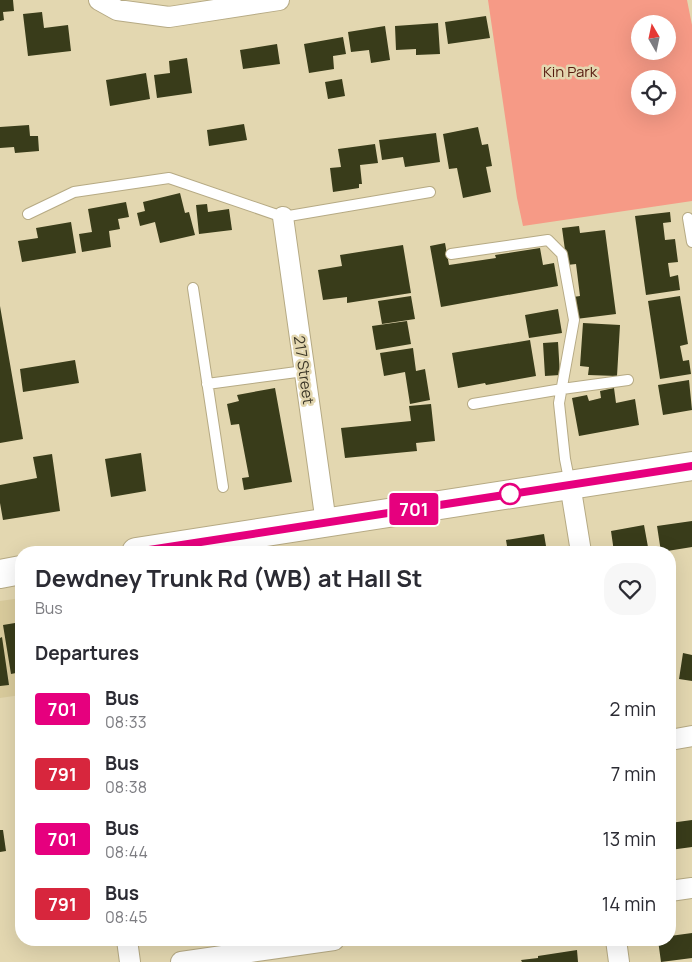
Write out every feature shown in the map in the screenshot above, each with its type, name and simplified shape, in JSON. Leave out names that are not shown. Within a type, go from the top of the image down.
[{"type":"main road","points":[[175,546],[692,466]]},
{"type":"main road","points":[[0,574],[15,571]]},
{"type":"street","points":[[98,0],[117,10],[170,17],[279,0]]},
{"type":"street","name":"217 Street","points":[[283,217],[326,523]]},
{"type":"street","points":[[570,484],[580,546]]},
{"type":"street","points":[[676,739],[692,736]]},
{"type":"street","points":[[676,890],[692,888]]},
{"type":"street","points":[[129,946],[130,962]]},
{"type":"street","points":[[181,962],[292,946]]},
{"type":"street","points":[[617,946],[619,962]]},
{"type":"lane","points":[[28,214],[74,192],[169,178],[283,217],[430,192]]},
{"type":"lane","points":[[688,218],[692,242]]},
{"type":"lane","points":[[451,254],[548,240],[562,254],[574,320],[560,403],[565,459],[570,484]]},
{"type":"lane","points":[[193,288],[223,487]]},
{"type":"lane","points":[[208,384],[304,371]]},
{"type":"lane","points":[[473,404],[628,380]]},
{"type":"shaded area","points":[[15,599],[15,696],[0,698],[0,601]]},
{"type":"green space","name":"Kin Park","points":[[488,0],[687,0],[692,25],[692,201],[523,226],[517,198]]},
{"type":"building","points":[[0,0],[13,0],[14,11],[3,12],[4,20],[0,21]]},
{"type":"building","points":[[42,12],[44,28],[68,25],[71,51],[28,56],[23,14]]},
{"type":"building","points":[[486,16],[490,38],[448,44],[445,22]]},
{"type":"building","points":[[438,23],[440,54],[416,55],[416,49],[396,50],[395,26]]},
{"type":"building","points":[[385,26],[390,60],[371,63],[369,50],[351,52],[348,32]]},
{"type":"building","points":[[343,37],[346,54],[333,56],[334,69],[309,73],[304,44]]},
{"type":"building","points":[[277,44],[280,64],[243,69],[240,50]]},
{"type":"building","points":[[187,58],[192,93],[157,98],[154,75],[170,73],[169,61]]},
{"type":"building","points":[[146,73],[150,99],[110,106],[106,80]]},
{"type":"building","points":[[342,79],[345,96],[328,99],[325,82]]},
{"type":"building","points":[[244,124],[247,140],[209,146],[207,130]]},
{"type":"building","points":[[29,125],[30,136],[38,136],[39,151],[15,153],[14,147],[0,148],[0,127]]},
{"type":"building","points":[[478,127],[482,145],[488,144],[492,166],[486,167],[491,192],[463,198],[457,168],[449,169],[443,134]]},
{"type":"building","points":[[436,133],[440,162],[405,167],[403,157],[382,160],[379,140]]},
{"type":"building","points":[[375,144],[378,163],[360,165],[362,184],[359,184],[359,188],[333,192],[330,168],[341,167],[338,149]]},
{"type":"building","points":[[180,193],[185,213],[189,212],[195,235],[160,243],[155,222],[140,226],[137,213],[145,211],[143,202]]},
{"type":"building","points":[[126,202],[129,217],[118,219],[120,229],[109,231],[111,247],[82,252],[79,234],[92,232],[88,209]]},
{"type":"building","points":[[207,204],[208,212],[229,209],[232,230],[199,234],[196,205]]},
{"type":"building","points":[[670,212],[671,222],[663,223],[665,240],[675,239],[678,262],[668,263],[670,277],[678,275],[680,290],[646,295],[635,216]]},
{"type":"building","points":[[71,222],[76,253],[22,262],[18,241],[38,238],[36,228]]},
{"type":"building","points":[[579,226],[580,233],[605,230],[616,314],[576,319],[573,297],[580,296],[576,264],[567,265],[562,228]]},
{"type":"building","points":[[445,243],[449,265],[496,258],[495,255],[540,248],[543,265],[554,263],[558,286],[441,307],[430,246]]},
{"type":"building","points":[[403,245],[411,293],[347,303],[347,297],[323,300],[318,270],[342,266],[340,255]]},
{"type":"building","points":[[411,296],[415,319],[382,324],[378,301]]},
{"type":"building","points":[[680,296],[688,344],[680,346],[683,361],[689,360],[691,374],[660,379],[648,301]]},
{"type":"building","points":[[0,306],[23,439],[0,443]]},
{"type":"building","points":[[558,309],[562,333],[529,338],[525,315]]},
{"type":"building","points":[[407,321],[411,344],[376,350],[372,326]]},
{"type":"building","points":[[583,323],[620,325],[617,376],[588,375],[589,367],[580,366]]},
{"type":"building","points":[[530,340],[536,376],[458,388],[452,353]]},
{"type":"building","points":[[558,342],[560,375],[545,376],[543,343]]},
{"type":"building","points":[[413,348],[416,371],[425,369],[430,400],[410,404],[405,372],[384,376],[380,353]]},
{"type":"building","points":[[75,360],[79,383],[23,392],[20,369]]},
{"type":"building","points":[[689,380],[692,410],[663,415],[658,385]]},
{"type":"building","points":[[275,388],[292,482],[244,490],[242,478],[249,477],[239,424],[231,425],[227,404],[239,401],[237,395]]},
{"type":"building","points":[[614,388],[616,403],[635,399],[639,425],[579,436],[572,398],[587,395],[589,401],[601,398],[600,391]]},
{"type":"building","points":[[431,404],[435,441],[416,443],[417,451],[345,458],[341,428],[411,421],[409,406]]},
{"type":"building","points":[[141,453],[146,491],[111,497],[105,459]]},
{"type":"building","points":[[52,454],[60,511],[3,520],[0,503],[0,485],[37,478],[33,457]]},
{"type":"building","points":[[692,521],[692,547],[676,550],[676,546],[660,546],[657,526]]},
{"type":"building","points":[[644,525],[648,546],[613,546],[611,531]]},
{"type":"building","points":[[544,534],[546,546],[507,546],[506,540]]},
{"type":"building","points":[[15,623],[15,673],[11,674],[3,625]]},
{"type":"building","points":[[2,637],[9,685],[0,686],[0,638]]},
{"type":"building","points":[[683,653],[692,655],[692,681],[679,679]]},
{"type":"building","points":[[692,820],[692,847],[676,849],[676,822]]},
{"type":"building","points":[[0,830],[3,830],[6,851],[0,852]]},
{"type":"building","points":[[692,933],[692,958],[661,962],[659,946],[676,946],[676,935]]},
{"type":"building","points":[[577,950],[578,962],[522,962],[521,960],[538,958],[538,956]]},
{"type":"bus line","name":"701","points":[[174,546],[692,466]]}]
